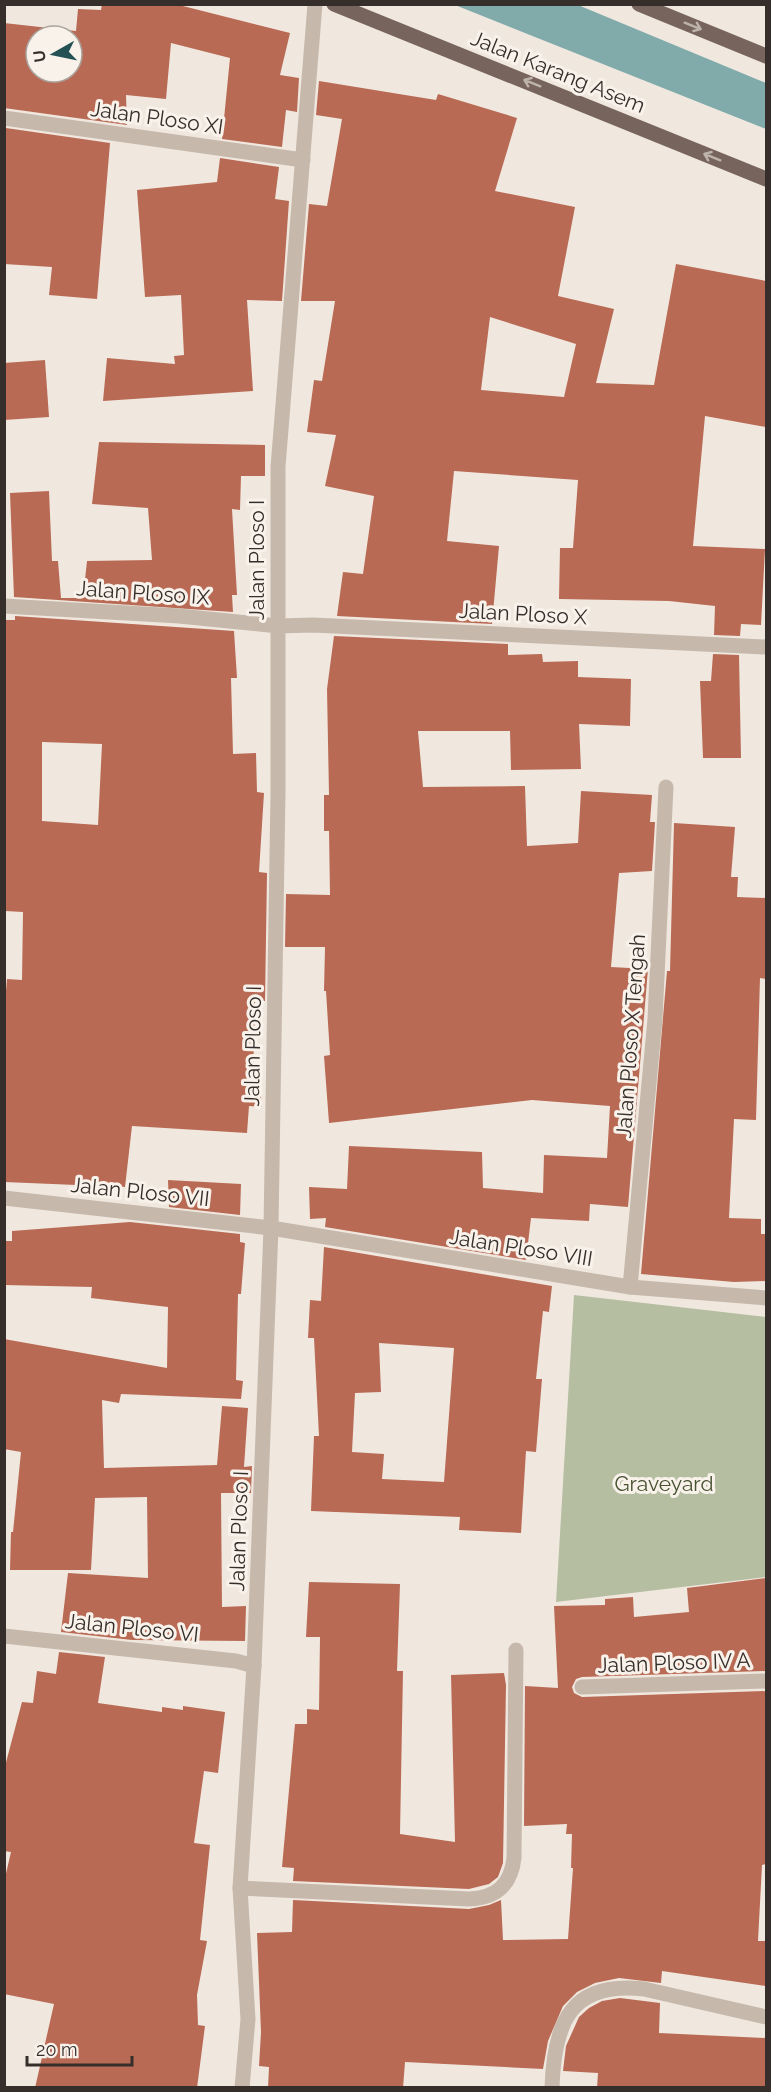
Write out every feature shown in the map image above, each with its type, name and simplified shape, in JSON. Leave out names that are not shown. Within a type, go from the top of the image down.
[{"type":"main road","name":"Jalan Karang Asem","points":[[334,4],[766,179]]},
{"type":"main road","points":[[639,4],[766,56]]},
{"type":"street","name":"Jalan Ploso I","points":[[242,2088],[248,2019],[240,1888],[254,1666],[271,1228],[278,467],[315,4]]},
{"type":"street","name":"Jalan Ploso XI","points":[[4,118],[303,160]]},
{"type":"street","name":"Jalan Ploso IX","points":[[4,606],[179,616],[278,626]]},
{"type":"street","name":"Jalan Ploso X","points":[[278,626],[325,625],[766,647]]},
{"type":"street","name":"Jalan Ploso X Tengah","points":[[630,1287],[655,1019],[666,787]]},
{"type":"street","name":"Jalan Ploso VII","points":[[4,1198],[271,1228]]},
{"type":"street","name":"Jalan Ploso VIII","points":[[271,1228],[630,1287],[766,1298]]},
{"type":"street","name":"Jalan Ploso VI","points":[[4,1636],[236,1661],[254,1666]]},
{"type":"street","points":[[240,1888],[469,1899],[488,1896],[502,1888],[510,1877],[514,1858],[516,1650]]},
{"type":"street","name":"Jalan Ploso IV A","points":[[582,1687],[766,1681]]},
{"type":"street","points":[[552,2088],[562,2029],[576,2004],[597,1990],[624,1986],[644,1989],[766,2017]]},
{"type":"green space","name":"Graveyard","points":[[574,1295],[766,1317],[766,1577],[556,1602]]},
{"type":"water","points":[[455,5],[578,5],[766,83],[766,129]]},
{"type":"building","points":[[102,4],[175,4],[290,33],[280,75],[299,78],[297,112],[286,110],[282,147],[222,139],[230,58],[171,43],[166,99],[126,95],[127,125],[4,108],[4,23],[24,25],[24,84],[84,84],[84,24],[77,24],[78,9],[101,10]]},
{"type":"building","points":[[319,81],[436,100],[438,94],[517,118],[495,191],[575,207],[558,296],[614,309],[596,383],[654,385],[676,264],[766,281],[766,427],[705,416],[693,546],[765,549],[761,625],[741,624],[740,636],[714,635],[715,606],[669,601],[559,599],[560,548],[573,548],[578,480],[454,471],[447,541],[499,546],[492,624],[337,616],[343,572],[363,574],[374,496],[325,486],[336,435],[307,432],[314,380],[322,381],[335,301],[301,301],[309,204],[327,206],[342,119],[316,115]],"holes":[[[490,317],[576,344],[564,397],[481,390]]]},
{"type":"building","points":[[6,128],[110,143],[97,299],[49,295],[52,267],[4,264]]},
{"type":"building","points":[[220,158],[279,167],[275,199],[289,201],[282,301],[247,300],[253,391],[103,401],[107,358],[175,364],[174,356],[184,355],[181,295],[145,297],[137,190],[217,182]]},
{"type":"building","points":[[45,360],[49,417],[4,420],[4,363]]},
{"type":"building","points":[[99,442],[265,445],[265,476],[241,476],[240,510],[232,509],[237,595],[232,595],[233,612],[14,597],[10,493],[49,491],[52,561],[58,561],[61,598],[83,598],[87,561],[152,560],[148,508],[92,504]]},
{"type":"building","points":[[15,616],[234,631],[237,678],[231,678],[233,754],[256,753],[257,792],[264,793],[259,872],[267,873],[265,1001],[255,1001],[253,1077],[259,1078],[262,1107],[249,1106],[247,1133],[132,1126],[125,1187],[4,1182],[4,1015],[7,979],[22,980],[23,912],[5,911],[4,888],[4,620],[15,620]],"holes":[[[42,742],[102,744],[98,825],[42,821]]]},
{"type":"building","points":[[334,636],[508,644],[508,655],[542,654],[543,662],[578,661],[578,677],[631,679],[630,726],[579,724],[581,769],[511,770],[510,731],[418,731],[423,787],[525,786],[527,846],[578,843],[581,791],[652,795],[650,822],[655,822],[652,871],[619,873],[611,967],[648,969],[628,1207],[590,1204],[589,1221],[531,1218],[526,1260],[325,1227],[326,1218],[310,1219],[309,1187],[347,1189],[349,1146],[482,1152],[483,1188],[543,1193],[544,1155],[607,1158],[610,1106],[532,1100],[329,1123],[324,1056],[330,1055],[326,991],[324,991],[325,947],[285,947],[286,894],[330,895],[329,831],[324,831],[324,795],[329,795],[327,689]]},
{"type":"building","points":[[713,654],[739,655],[741,758],[703,758],[700,681],[711,681]]},
{"type":"building","points":[[674,823],[735,827],[731,877],[738,877],[737,897],[766,898],[766,979],[760,978],[756,1120],[734,1119],[729,1218],[761,1219],[761,1234],[766,1234],[766,1281],[734,1282],[641,1274],[667,971],[670,971]]},
{"type":"building","points":[[168,1180],[241,1184],[240,1215],[169,1207]]},
{"type":"building","points":[[130,1222],[240,1234],[240,1242],[245,1243],[241,1294],[238,1294],[236,1380],[243,1381],[241,1399],[121,1394],[119,1403],[102,1400],[104,1468],[217,1465],[222,1406],[248,1408],[244,1467],[252,1466],[251,1493],[221,1493],[222,1607],[246,1606],[245,1641],[132,1640],[61,1632],[68,1573],[148,1578],[147,1497],[95,1498],[91,1570],[10,1570],[11,1532],[13,1532],[21,1452],[4,1449],[4,1339],[167,1368],[168,1307],[91,1298],[92,1287],[4,1285],[4,1241],[12,1241],[12,1231]]},
{"type":"building","points":[[324,1247],[552,1286],[549,1312],[543,1311],[536,1379],[542,1379],[536,1452],[526,1451],[521,1533],[459,1530],[460,1517],[311,1511],[314,1436],[319,1436],[314,1338],[308,1338],[310,1300],[321,1301]],"holes":[[[379,1343],[454,1348],[444,1482],[382,1479],[384,1454],[352,1452],[355,1393],[381,1392]]]},
{"type":"building","points":[[766,1578],[766,1671],[582,1677],[576,1679],[572,1687],[574,1693],[582,1697],[766,1691],[766,1864],[762,1865],[758,1941],[766,1941],[766,1986],[662,1971],[661,1983],[619,1978],[595,1983],[577,1992],[563,2006],[548,2041],[543,2069],[405,2062],[403,2088],[268,2088],[269,2067],[259,2066],[261,2032],[257,1933],[292,1932],[293,1900],[469,1909],[501,1900],[503,1940],[568,1939],[573,1868],[571,1868],[572,1834],[566,1834],[567,1824],[524,1826],[525,1686],[558,1688],[554,1606],[605,1605],[605,1599],[633,1597],[634,1617],[689,1612],[687,1588]]},
{"type":"building","points":[[309,1582],[400,1584],[397,1671],[403,1671],[400,1834],[455,1842],[451,1675],[504,1673],[506,1685],[503,1863],[498,1877],[489,1884],[469,1889],[293,1881],[294,1868],[282,1867],[295,1724],[307,1724],[307,1709],[319,1710],[320,1637],[306,1637]]},
{"type":"building","points":[[59,1652],[105,1657],[98,1703],[162,1712],[162,1707],[183,1710],[183,1706],[225,1712],[218,1773],[204,1771],[194,1843],[210,1845],[200,1940],[207,1941],[197,1995],[198,2025],[205,2026],[197,2088],[35,2088],[54,2004],[4,1994],[4,1882],[11,1852],[4,1851],[4,1770],[22,1702],[33,1703],[37,1671],[56,1674]]},
{"type":"building","points":[[620,1998],[660,2003],[659,2033],[766,2038],[766,2088],[597,2088],[598,2073],[563,2071],[566,2046],[579,2017],[602,2001]]}]
